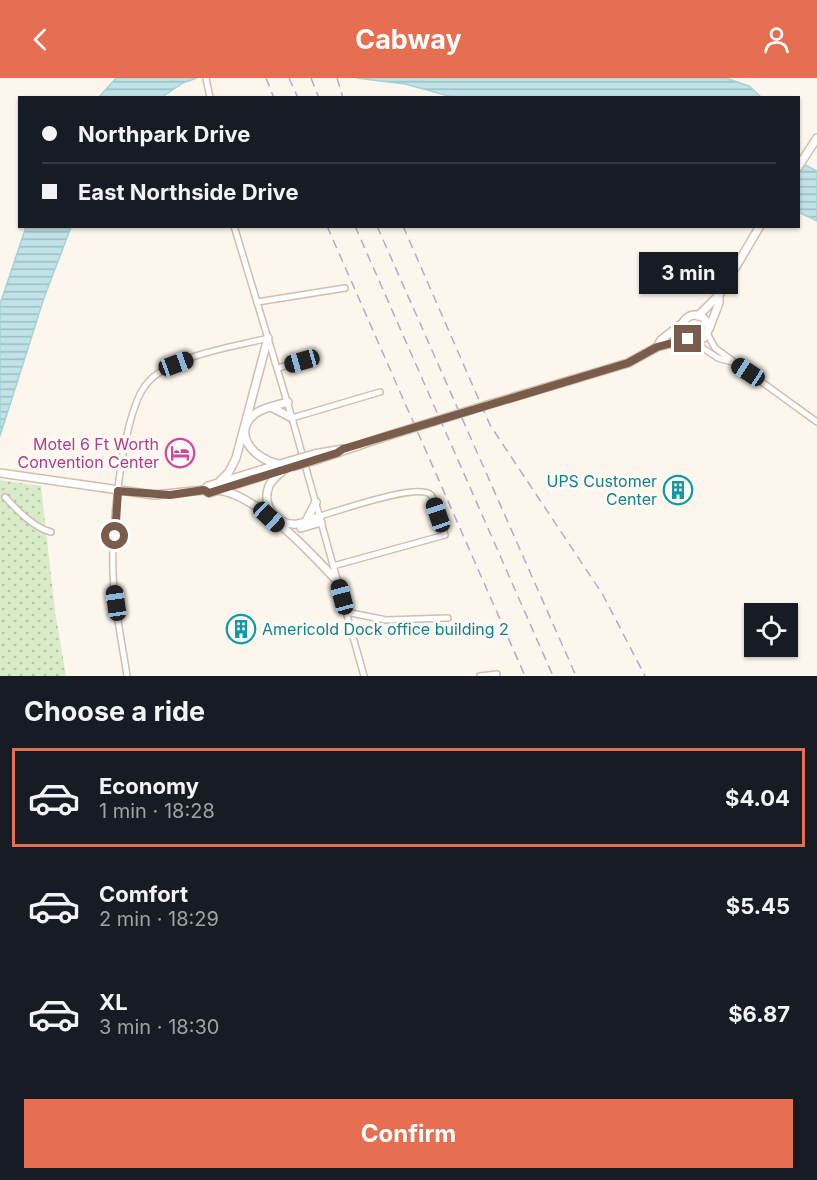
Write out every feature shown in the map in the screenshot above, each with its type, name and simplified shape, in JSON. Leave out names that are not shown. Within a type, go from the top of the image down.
[{"type":"street","points":[[206,78],[210,96]]},
{"type":"street","points":[[800,164],[817,138]]},
{"type":"street","points":[[235,228],[278,368],[364,676]]},
{"type":"street","points":[[698,316],[719,295],[759,228]]},
{"type":"street","points":[[257,302],[345,288]]},
{"type":"street","points":[[0,473],[118,491],[170,495],[217,487],[628,363],[657,347],[701,340],[708,332],[720,303],[719,295]]},
{"type":"street","points":[[657,347],[661,340],[684,322],[692,316],[698,316],[707,322],[708,332],[715,348],[817,422]]},
{"type":"street","points":[[684,322],[683,333],[690,340],[718,358],[733,362]]},
{"type":"street","points":[[217,487],[233,465],[268,338]]},
{"type":"street","points":[[127,676],[113,570],[118,491],[131,415],[148,381],[162,370],[182,362],[268,338]]},
{"type":"street","points":[[278,368],[315,357]]},
{"type":"street","points":[[271,407],[292,418],[380,392]]},
{"type":"street","points":[[247,414],[260,406],[287,400]]},
{"type":"street","points":[[287,400],[251,418],[247,427],[246,440],[254,454],[287,465]]},
{"type":"street","points":[[287,465],[270,485],[267,494],[268,506],[276,518],[285,523],[320,519],[408,491],[424,490],[431,496],[445,534],[333,566]]},
{"type":"street","points":[[217,487],[250,501],[338,582]]},
{"type":"street","points":[[5,497],[17,510],[51,532]]},
{"type":"street","points":[[305,522],[316,502]]},
{"type":"street","points":[[280,527],[301,528],[320,519]]},
{"type":"street","points":[[346,612],[386,620],[448,618]]},
{"type":"street","points":[[480,676],[497,674]]},
{"type":"green space","points":[[0,480],[41,486],[55,611],[66,676],[0,676]]},
{"type":"water","points":[[116,78],[197,78],[183,83],[164,96],[100,96]]},
{"type":"water","points":[[356,78],[726,78],[749,86],[760,96],[449,96],[405,84]]},
{"type":"water","points":[[800,162],[817,171],[817,221],[800,213]]},
{"type":"water","points":[[26,228],[71,228],[44,298],[0,436],[0,304]]},
{"type":"railway","points":[[266,78],[273,96]]},
{"type":"railway","points":[[289,78],[297,96]]},
{"type":"railway","points":[[311,78],[318,96]]},
{"type":"railway","points":[[337,78],[342,96]]},
{"type":"railway","points":[[328,228],[525,676]]},
{"type":"railway","points":[[356,228],[553,676]]},
{"type":"railway","points":[[378,228],[576,676]]},
{"type":"railway","points":[[404,228],[490,425],[603,595],[645,676]]},
{"type":"place","name":"Motel 6 Ft Worth Convention Center","points":[[180,453]]},
{"type":"place","name":"UPS Customer Center","points":[[678,490]]},
{"type":"place","name":"Americold Dock office building 2","points":[[241,629]]},
{"type":"route","points":[[115,536],[118,491],[154,495],[204,490],[209,493],[337,453],[343,449],[628,363],[645,356],[657,347],[688,339]]}]
